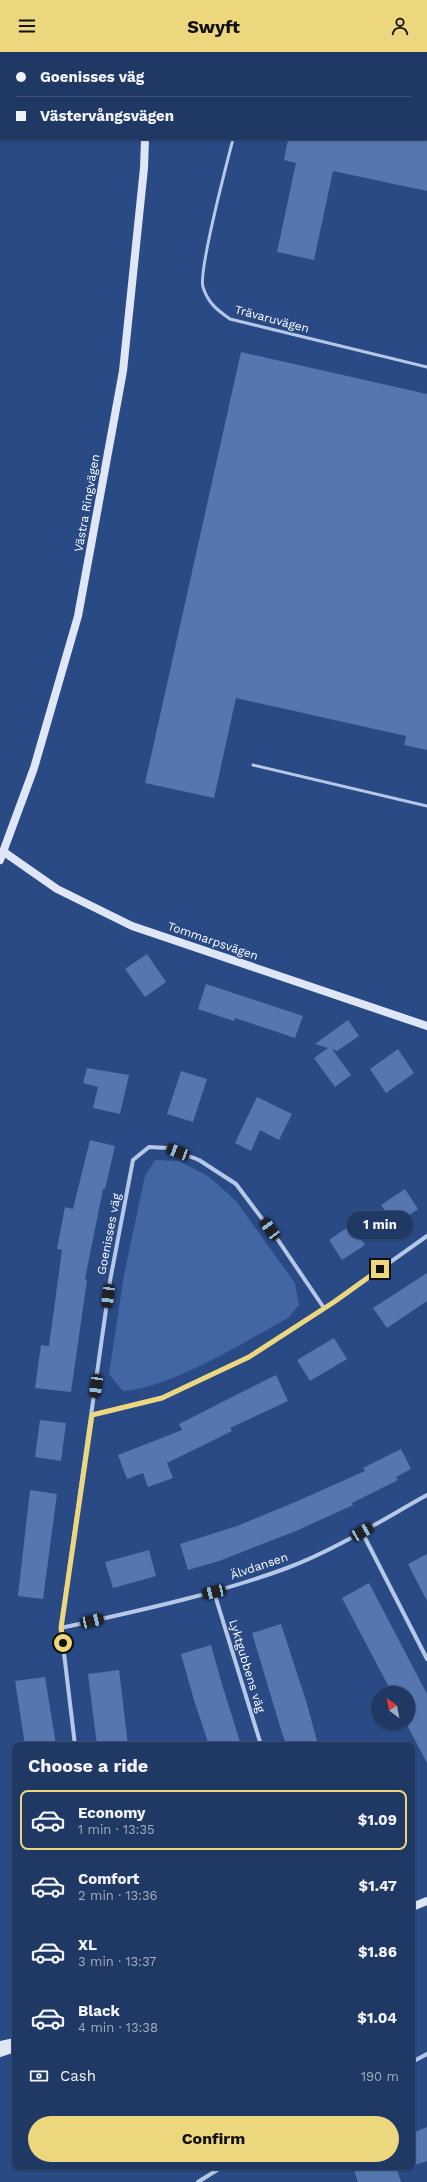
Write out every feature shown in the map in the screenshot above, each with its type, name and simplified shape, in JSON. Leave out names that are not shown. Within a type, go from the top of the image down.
[{"type":"main road","name":"Västra Ringvägen","points":[[0,860],[34,768],[78,616],[123,371],[144,168],[145,140]]},
{"type":"main road","name":"Tommarpsvägen","points":[[4,852],[57,889],[132,926],[427,1026]]},
{"type":"main road","points":[[415,1906],[427,1901]]},
{"type":"main road","points":[[0,2045],[12,2043]]},
{"type":"main road","points":[[0,2053],[12,2049]]},
{"type":"street","name":"Goenisses väg","points":[[75,1742],[61,1628],[110,1281],[134,1160],[148,1147],[168,1148],[200,1160],[236,1184],[278,1240],[324,1308]]},
{"type":"street","points":[[92,1415],[162,1398],[249,1357],[324,1308],[427,1236]]},
{"type":"street","name":"Älvdansen","points":[[61,1628],[214,1592],[288,1567],[362,1532],[427,1495]]},
{"type":"street","points":[[362,1532],[427,1659]]},
{"type":"street","name":"Lyktgubbens väg","points":[[214,1592],[260,1742]]},
{"type":"street","points":[[415,2060],[427,2054]]},
{"type":"street","points":[[198,2182],[217,2170]]},
{"type":"lane","name":"Trävaruvägen","points":[[233,140],[205,263],[202,285],[211,305],[230,319],[427,367]]},
{"type":"lane","points":[[253,765],[427,806]]},
{"type":"shaded area","points":[[155,1160],[179,1161],[208,1176],[236,1201],[295,1283],[299,1305],[288,1318],[229,1351],[185,1373],[163,1382],[142,1388],[123,1391],[109,1374],[124,1275],[145,1176]]},
{"type":"building","points":[[288,140],[427,140],[427,191],[333,171],[314,260],[277,252],[296,163],[284,160]]},
{"type":"building","points":[[241,352],[427,394],[427,750],[404,745],[406,736],[236,698],[214,798],[145,783]]},
{"type":"building","points":[[147,954],[166,982],[145,997],[125,969]]},
{"type":"building","points":[[206,984],[303,1016],[295,1038],[235,1018],[234,1021],[198,1009]]},
{"type":"building","points":[[348,1020],[359,1036],[337,1051],[332,1049],[351,1075],[335,1087],[314,1058],[328,1048],[315,1044]]},
{"type":"building","points":[[398,1049],[414,1073],[386,1093],[370,1069]]},
{"type":"building","points":[[87,1068],[129,1075],[120,1114],[93,1108],[98,1087],[83,1083]]},
{"type":"building","points":[[181,1071],[207,1079],[193,1122],[167,1114]]},
{"type":"building","points":[[257,1097],[292,1114],[279,1140],[260,1130],[251,1151],[235,1143]]},
{"type":"building","points":[[90,1140],[115,1146],[105,1189],[103,1189],[85,1279],[87,1280],[71,1392],[35,1388],[41,1345],[49,1346],[62,1250],[57,1249],[65,1207],[73,1209]]},
{"type":"building","points":[[405,1189],[418,1209],[395,1225],[381,1205]]},
{"type":"building","points":[[351,1225],[365,1245],[342,1260],[329,1240]]},
{"type":"building","points":[[427,1273],[427,1301],[387,1328],[373,1308]]},
{"type":"building","points":[[334,1338],[347,1359],[310,1381],[297,1360]]},
{"type":"building","points":[[276,1375],[288,1401],[230,1428],[232,1431],[167,1463],[173,1478],[148,1487],[143,1473],[127,1479],[118,1455],[182,1430],[179,1424]]},
{"type":"building","points":[[40,1420],[66,1423],[61,1461],[35,1457]]},
{"type":"building","points":[[401,1449],[411,1469],[396,1477],[398,1480],[352,1503],[353,1505],[296,1531],[219,1561],[188,1570],[180,1544],[237,1526],[293,1503],[365,1471],[363,1468]]},
{"type":"building","points":[[30,1490],[57,1494],[43,1599],[18,1596]]},
{"type":"building","points":[[149,1550],[156,1576],[113,1588],[105,1562]]},
{"type":"building","points":[[427,1554],[427,1601],[408,1564]]},
{"type":"building","points":[[369,1583],[427,1694],[427,1763],[410,1730],[415,1730],[415,1686],[388,1686],[342,1598]]},
{"type":"building","points":[[281,1624],[307,1704],[317,1742],[285,1742],[252,1633]]},
{"type":"building","points":[[211,1645],[240,1742],[208,1742],[181,1654]]},
{"type":"building","points":[[119,1670],[128,1742],[97,1742],[88,1674]]},
{"type":"building","points":[[45,1677],[56,1742],[25,1742],[15,1681]]},
{"type":"building","points":[[427,2127],[427,2161],[415,2165],[415,2132]]},
{"type":"building","points":[[354,2170],[397,2170],[401,2182],[358,2182]]},
{"type":"route","points":[[63,1643],[61,1628],[92,1415],[162,1398],[249,1357],[334,1302],[380,1269]]}]
